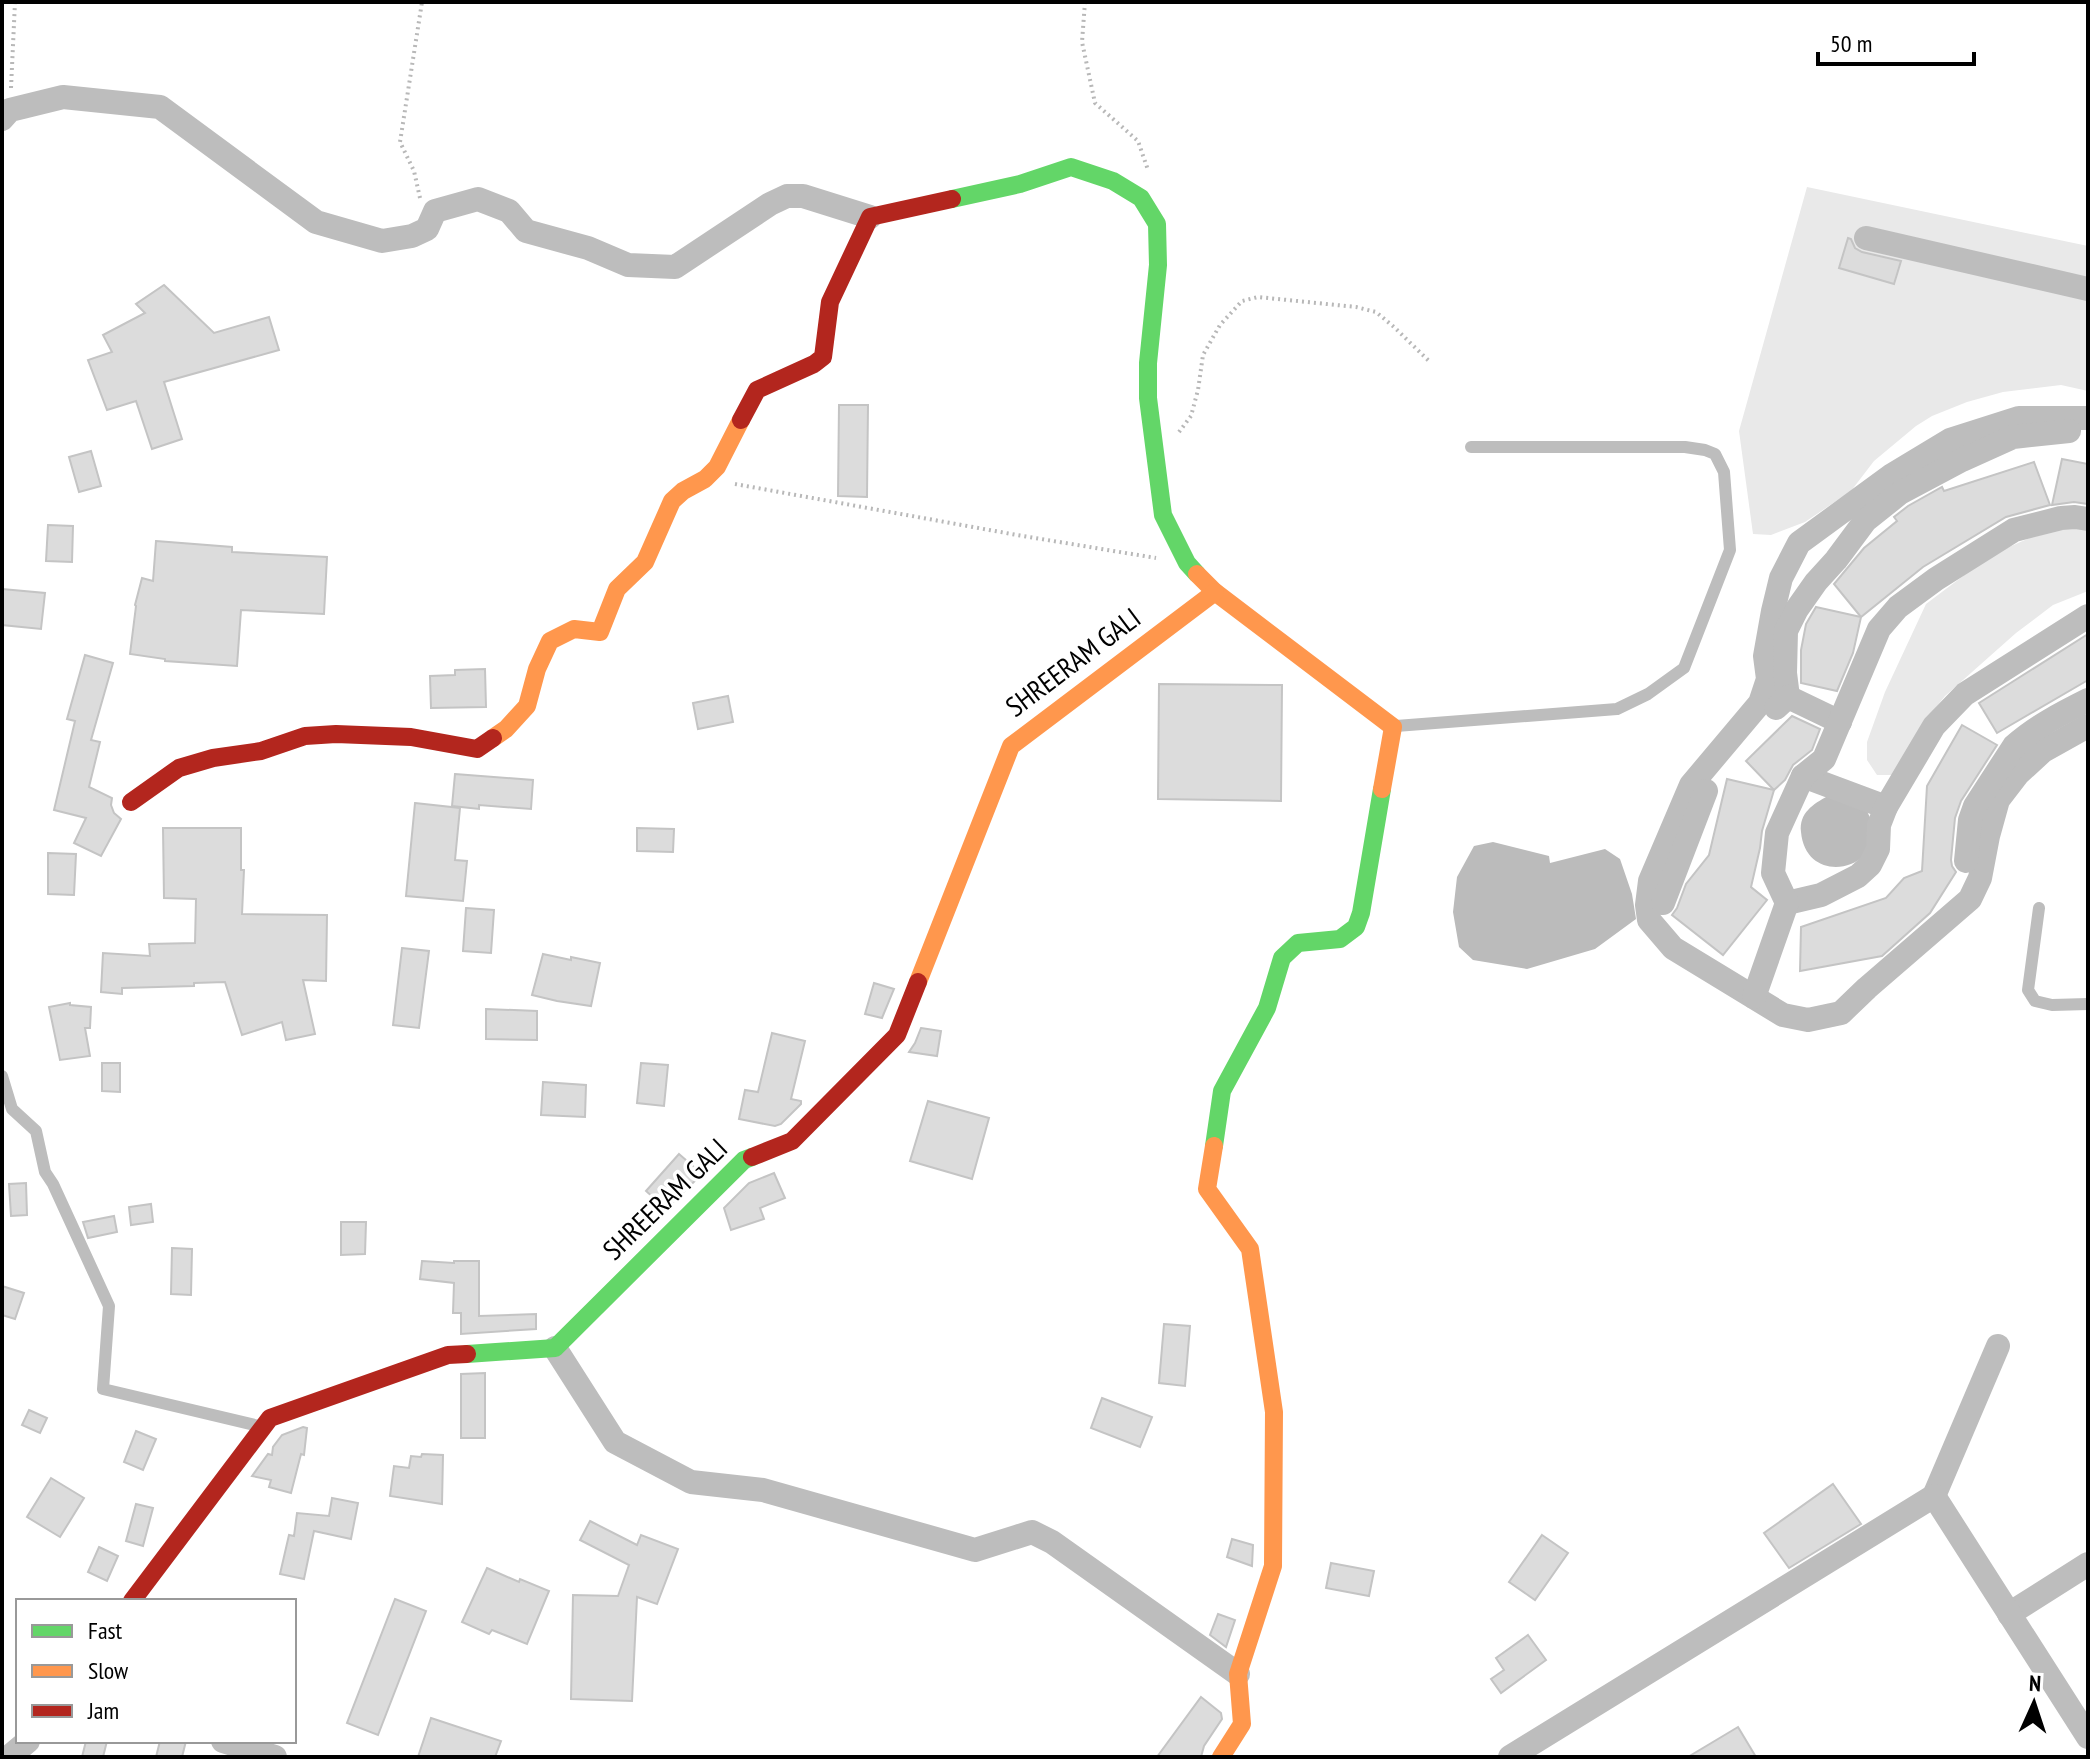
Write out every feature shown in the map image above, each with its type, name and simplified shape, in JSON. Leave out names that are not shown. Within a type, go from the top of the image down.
[{"type":"street","points":[[6,114],[63,97],[160,107],[316,222],[382,241],[412,236],[427,229],[435,211],[478,199],[509,211],[526,231],[588,248],[628,265],[675,267],[787,196],[803,196],[870,217],[1020,184],[1071,167],[1113,181],[1141,198],[1157,224],[1158,265],[1148,363],[1148,398],[1163,515],[1187,563],[1215,592],[1393,727],[1364,898],[1356,927],[1340,939],[1298,943],[1282,958],[1267,1008],[1222,1091],[1207,1189],[1250,1249],[1274,1412],[1273,1566],[1238,1674],[1242,1724],[1221,1757]]},
{"type":"street","points":[[131,802],[179,768],[213,758],[261,751],[305,736],[411,737],[477,749],[506,729],[527,706],[537,669],[550,641],[574,629],[600,632],[617,589],[645,562],[672,501],[717,467],[757,390],[823,357],[830,302],[870,217]]},
{"type":"street","points":[[1866,238],[2088,289]]},
{"type":"street","points":[[2088,418],[2019,418],[1950,440],[1892,475],[1799,543],[1778,589],[1765,656],[1768,679],[1760,703],[1691,785],[1650,881],[1649,920],[1673,948],[1783,1015],[1808,1020],[1841,1013],[1970,899],[1980,878],[1998,800],[2018,774],[2043,751],[2088,726]]},
{"type":"street","points":[[1788,697],[1786,631],[1816,582],[1865,521],[1900,493],[2013,437],[2088,429]]},
{"type":"street","points":[[1754,997],[1787,903],[1773,873],[1777,833],[1803,776],[1824,759],[1879,629],[1898,607],[1936,579],[2014,530],[2061,518],[2088,519]]},
{"type":"street","name":"SHREERAM GALI","points":[[555,1348],[744,1160],[792,1141],[897,1035],[1011,746],[1215,592]]},
{"type":"street","points":[[1787,903],[1821,895],[1858,876],[1870,865],[1878,849],[1879,825],[1886,807],[1934,726],[1965,694],[2088,616]]},
{"type":"street","points":[[1788,697],[1840,722]]},
{"type":"street","points":[[1663,903],[1711,782],[1755,729],[1788,697]]},
{"type":"street","points":[[1966,861],[1970,820],[1975,806],[2014,746],[2059,715],[2088,700]]},
{"type":"street","points":[[1803,776],[1886,807]]},
{"type":"street","points":[[1510,1757],[1934,1496],[1998,1346]]},
{"type":"street","points":[[134,1599],[270,1418],[448,1355],[555,1348],[615,1442],[691,1482],[763,1490],[975,1550],[1032,1532],[1052,1542],[1238,1674]]},
{"type":"street","points":[[1934,1496],[2088,1737]]},
{"type":"street","points":[[2009,1614],[2088,1564]]},
{"type":"street","points":[[9,1757],[26,1743]]},
{"type":"street","points":[[230,1743],[275,1757]]},
{"type":"lane","points":[[1393,727],[1617,709],[1648,694],[1684,668],[1730,550],[1724,472],[1715,454],[1705,450],[1685,447],[1471,447]]},
{"type":"lane","points":[[2039,908],[2028,990],[2035,1001],[2052,1005],[2088,1004]]},
{"type":"lane","points":[[2,1076],[12,1109],[36,1131],[45,1172],[109,1306],[103,1389],[264,1427]]},
{"type":"path","points":[[6,114],[15,2]]},
{"type":"path","points":[[422,2],[400,142],[414,171],[427,229]]},
{"type":"path","points":[[1085,2],[1082,42],[1095,103],[1138,141],[1149,172],[1147,187],[1141,198]]},
{"type":"path","points":[[1156,463],[1191,416],[1203,355],[1220,325],[1242,301],[1258,297],[1356,307],[1376,312],[1430,362]]},
{"type":"path","points":[[705,479],[1187,563]]},
{"type":"shaded area","points":[[1807,187],[2088,246],[2088,391],[2061,385],[2003,392],[1932,416],[1874,461],[1851,491],[1805,522],[1771,535],[1753,534],[1739,431]]},
{"type":"shaded area","points":[[2066,522],[2088,527],[2088,591],[2053,605],[2016,633],[1945,696],[1924,722],[1892,775],[1877,775],[1867,760],[1867,742],[1885,692],[1926,604],[1991,555]]},
{"type":"shaded area","points":[[1828,796],[1866,809],[1873,826],[1872,841],[1866,854],[1842,866],[1828,866],[1815,861],[1806,849],[1801,832],[1805,814]]},
{"type":"shaded area","points":[[1493,842],[1549,856],[1550,863],[1605,849],[1620,859],[1632,894],[1636,919],[1595,949],[1527,969],[1473,960],[1459,947],[1453,912],[1457,877],[1474,846]]},
{"type":"building","points":[[1848,238],[1862,252],[1901,261],[1894,284],[1839,268]]},
{"type":"building","points":[[164,285],[214,333],[269,317],[279,350],[164,382],[182,439],[152,449],[136,401],[107,410],[88,360],[112,352],[103,335],[145,313],[136,304]]},
{"type":"building","points":[[839,405],[868,405],[867,497],[838,496]]},
{"type":"building","points":[[91,451],[101,486],[79,492],[69,457]]},
{"type":"building","points":[[2062,459],[2088,464],[2088,504],[2052,505]]},
{"type":"building","points":[[2034,462],[2050,505],[2006,517],[1923,567],[1861,617],[1834,584],[1864,548],[1897,521],[1894,517],[1908,506],[1942,487],[1944,491]]},
{"type":"building","points":[[48,525],[73,526],[72,562],[46,561]]},
{"type":"building","points":[[156,541],[232,547],[232,552],[327,557],[324,614],[241,610],[237,666],[165,661],[130,654],[135,605],[142,578],[153,581]]},
{"type":"building","points":[[2,589],[45,593],[41,629],[2,625]]},
{"type":"building","points":[[1816,607],[1861,617],[1853,653],[1837,691],[1801,683],[1801,650],[1806,624]]},
{"type":"building","points":[[2088,634],[2088,680],[1997,733],[1979,703]]},
{"type":"building","points":[[85,655],[113,663],[91,740],[100,742],[89,787],[112,798],[114,813],[121,819],[101,856],[74,843],[86,818],[54,810],[75,721],[67,719]]},
{"type":"building","points":[[485,669],[486,707],[431,708],[430,676],[455,675],[455,670]]},
{"type":"building","points":[[1159,684],[1282,685],[1281,801],[1158,799]]},
{"type":"building","points":[[728,696],[733,722],[698,729],[693,703]]},
{"type":"building","points":[[1792,716],[1820,729],[1812,750],[1793,765],[1785,780],[1774,790],[1746,761]]},
{"type":"building","points":[[1962,725],[1997,745],[1961,801],[1955,818],[1951,860],[1956,872],[1930,913],[1882,956],[1800,971],[1801,927],[1886,898],[1904,878],[1922,871],[1927,786]]},
{"type":"building","points":[[455,774],[533,780],[531,809],[452,806]]},
{"type":"building","points":[[1727,779],[1774,790],[1751,887],[1767,900],[1723,955],[1672,915],[1686,884],[1709,855]]},
{"type":"building","points":[[415,803],[460,808],[455,860],[467,861],[463,901],[406,896]]},
{"type":"building","points":[[163,828],[241,828],[241,870],[244,870],[242,914],[327,915],[326,981],[303,980],[315,1034],[286,1040],[282,1022],[242,1035],[225,982],[122,988],[122,994],[101,992],[103,953],[150,956],[149,944],[195,943],[196,899],[164,898]]},
{"type":"building","points":[[637,828],[674,829],[673,852],[637,851]]},
{"type":"building","points":[[48,853],[76,854],[74,895],[48,894]]},
{"type":"building","points":[[466,908],[494,910],[491,953],[463,951]]},
{"type":"building","points":[[402,948],[429,951],[419,1028],[393,1025]]},
{"type":"building","points":[[543,954],[600,963],[591,1006],[532,995]]},
{"type":"building","points":[[874,983],[894,989],[882,1018],[865,1014]]},
{"type":"building","points":[[70,1003],[91,1007],[90,1028],[85,1028],[90,1056],[60,1060],[49,1007]]},
{"type":"building","points":[[486,1009],[537,1011],[537,1040],[486,1039]]},
{"type":"building","points":[[921,1028],[941,1031],[937,1056],[909,1052]]},
{"type":"building","points":[[772,1033],[805,1041],[791,1099],[801,1101],[801,1104],[775,1126],[739,1119],[745,1090],[758,1092]]},
{"type":"building","points":[[102,1063],[120,1063],[120,1092],[102,1091]]},
{"type":"building","points":[[641,1063],[668,1065],[664,1106],[637,1103]]},
{"type":"building","points":[[543,1082],[586,1085],[585,1117],[541,1115]]},
{"type":"building","points":[[928,1101],[989,1118],[972,1179],[910,1161]]},
{"type":"building","points":[[679,1154],[702,1174],[666,1209],[646,1191]]},
{"type":"building","points":[[774,1173],[785,1198],[760,1208],[764,1219],[731,1230],[724,1208],[749,1183]]},
{"type":"building","points":[[26,1183],[27,1215],[11,1216],[9,1184]]},
{"type":"building","points":[[151,1204],[153,1222],[131,1225],[129,1207]]},
{"type":"building","points":[[114,1216],[117,1232],[88,1238],[83,1222]]},
{"type":"building","points":[[341,1222],[366,1222],[365,1254],[341,1255]]},
{"type":"building","points":[[172,1248],[192,1249],[191,1295],[171,1294]]},
{"type":"building","points":[[422,1261],[479,1261],[479,1316],[536,1314],[536,1329],[461,1334],[461,1313],[453,1313],[454,1283],[420,1279]]},
{"type":"building","points":[[2,1286],[24,1293],[15,1319],[2,1315]]},
{"type":"building","points":[[1164,1324],[1190,1326],[1185,1386],[1159,1383]]},
{"type":"building","points":[[485,1373],[485,1438],[461,1438],[461,1374]]},
{"type":"building","points":[[1102,1398],[1152,1417],[1140,1447],[1091,1428]]},
{"type":"building","points":[[29,1410],[47,1418],[40,1433],[22,1425]]},
{"type":"building","points":[[307,1428],[304,1455],[301,1454],[291,1493],[269,1487],[271,1480],[252,1476],[268,1454],[272,1455],[273,1447],[282,1435]]},
{"type":"building","points":[[136,1431],[156,1439],[143,1470],[124,1462]]},
{"type":"building","points":[[422,1454],[443,1455],[442,1504],[390,1496],[394,1466],[409,1468],[411,1456],[421,1457]]},
{"type":"building","points":[[51,1478],[84,1498],[60,1537],[27,1517]]},
{"type":"building","points":[[1833,1484],[1861,1524],[1789,1568],[1764,1533]]},
{"type":"building","points":[[332,1498],[358,1503],[351,1539],[314,1531],[304,1579],[280,1574],[289,1535],[294,1536],[297,1513],[329,1516]]},
{"type":"building","points":[[136,1504],[153,1508],[143,1546],[126,1541]]},
{"type":"building","points":[[590,1521],[637,1545],[641,1535],[678,1549],[657,1604],[637,1597],[632,1701],[571,1699],[573,1595],[618,1596],[629,1565],[580,1540]]},
{"type":"building","points":[[1542,1535],[1568,1553],[1535,1600],[1509,1582]]},
{"type":"building","points":[[1232,1539],[1253,1545],[1252,1566],[1227,1557]]},
{"type":"building","points":[[99,1547],[118,1556],[107,1581],[88,1572]]},
{"type":"building","points":[[1331,1563],[1374,1571],[1369,1596],[1326,1588]]},
{"type":"building","points":[[487,1568],[549,1591],[527,1644],[492,1630],[489,1634],[462,1622]]},
{"type":"building","points":[[395,1599],[426,1611],[378,1735],[347,1723]]},
{"type":"building","points":[[1218,1614],[1235,1620],[1226,1647],[1210,1635]]},
{"type":"building","points":[[1528,1635],[1546,1660],[1501,1693],[1491,1679],[1504,1670],[1496,1658]]},
{"type":"building","points":[[1201,1697],[1221,1713],[1222,1719],[1204,1746],[1201,1757],[1157,1757]]},
{"type":"building","points":[[431,1718],[501,1741],[495,1757],[418,1757]]},
{"type":"building","points":[[1738,1727],[1756,1757],[1688,1757]]},
{"type":"building","points":[[86,1743],[106,1743],[103,1757],[82,1757]]},
{"type":"building","points":[[160,1743],[186,1743],[182,1757],[156,1757]]},
{"type":"traffic: fast","points":[[952,199],[1020,184],[1071,167],[1113,181],[1141,198],[1157,224],[1158,265],[1148,363],[1148,398],[1163,515],[1187,563],[1197,574]]},
{"type":"traffic: fast","points":[[1214,1146],[1222,1091],[1267,1008],[1282,958],[1298,943],[1340,939],[1356,927],[1382,789]]},
{"type":"traffic: fast","points":[[467,1354],[555,1348],[744,1160],[752,1157]]},
{"type":"traffic: slow","points":[[493,738],[527,706],[537,669],[550,641],[574,629],[600,632],[617,589],[645,562],[672,501],[717,467],[741,420]]},
{"type":"traffic: slow","points":[[1197,574],[1215,592],[1393,727],[1382,789]]},
{"type":"traffic: slow","points":[[918,982],[1011,746],[1215,592]]},
{"type":"traffic: slow","points":[[1214,1146],[1207,1189],[1250,1249],[1274,1412],[1273,1566],[1238,1674],[1242,1724],[1221,1757]]},
{"type":"traffic: jam","points":[[741,420],[757,390],[823,357],[830,302],[870,217],[952,199]]},
{"type":"traffic: jam","points":[[131,802],[179,768],[213,758],[261,751],[305,736],[411,737],[477,749],[493,738]]},
{"type":"traffic: jam","points":[[752,1157],[792,1141],[897,1035],[918,982]]},
{"type":"traffic: jam","points":[[134,1599],[270,1418],[448,1355],[467,1354]]}]
